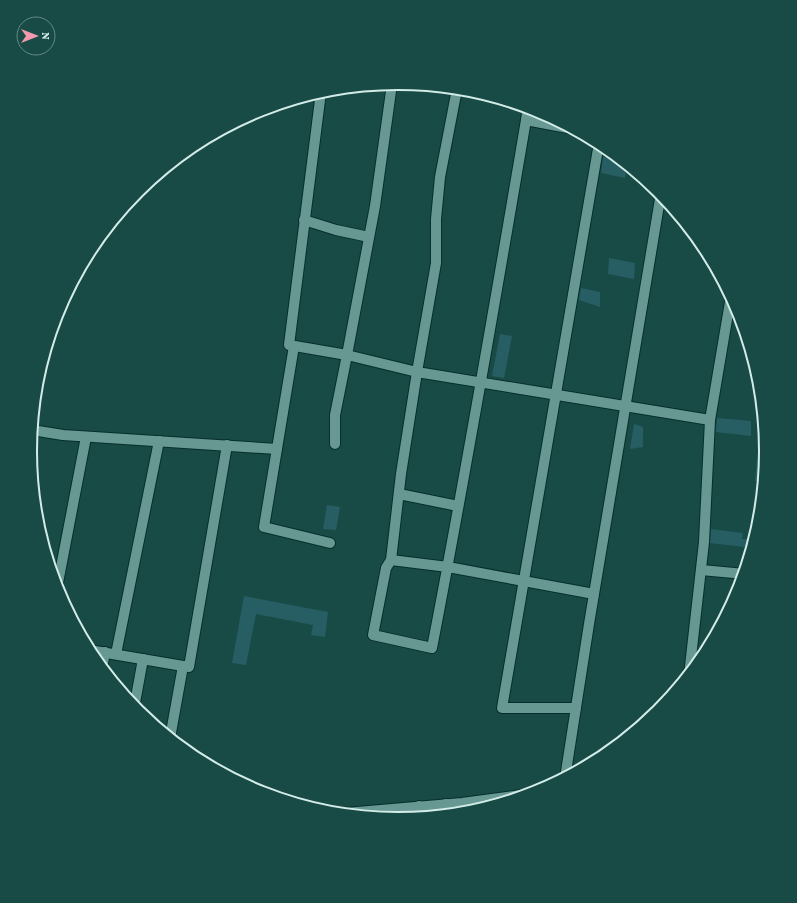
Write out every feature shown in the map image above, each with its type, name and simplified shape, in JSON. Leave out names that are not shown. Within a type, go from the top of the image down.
[{"type":"street","points":[[336,444],[336,415],[369,236],[391,90]]},
{"type":"street","points":[[456,95],[440,176],[436,219],[436,263],[417,372],[390,560],[386,568],[373,635],[432,648],[482,383],[527,114]]},
{"type":"street","points":[[320,99],[289,345],[347,355],[417,372],[555,396],[710,420]]},
{"type":"street","points":[[526,120],[546,122]]},
{"type":"street","points":[[576,708],[502,708],[522,580],[598,150]]},
{"type":"street","points":[[566,772],[660,202]]},
{"type":"street","points":[[304,220],[336,230],[369,236]]},
{"type":"street","points":[[690,665],[701,570],[710,420],[729,307]]},
{"type":"street","points":[[294,346],[264,527],[330,543]]},
{"type":"street","points":[[38,431],[86,437],[277,449]]},
{"type":"street","points":[[59,576],[86,437]]},
{"type":"street","points":[[116,654],[159,441]]},
{"type":"street","points":[[97,651],[189,666],[227,445]]},
{"type":"street","points":[[399,494],[458,506]]},
{"type":"street","points":[[390,560],[448,567],[594,594]]},
{"type":"street","points":[[701,570],[739,573]]},
{"type":"street","points":[[104,660],[105,652]]},
{"type":"street","points":[[136,699],[143,659]]},
{"type":"street","points":[[171,732],[183,666]]},
{"type":"street","points":[[369,812],[446,804],[474,805]]},
{"type":"street","points":[[446,804],[449,809]]},
{"type":"street","points":[[419,806],[421,812]]},
{"type":"building","points":[[603,157],[609,158],[626,171],[625,178],[601,173]]},
{"type":"building","points":[[609,258],[635,263],[634,279],[608,274]]},
{"type":"building","points":[[581,288],[600,292],[600,307],[579,300]]},
{"type":"building","points":[[500,334],[512,336],[504,378],[492,376]]},
{"type":"building","points":[[717,418],[751,421],[751,436],[716,432]]},
{"type":"building","points":[[634,424],[643,427],[643,447],[630,449]]},
{"type":"building","points":[[757,459],[760,459],[758,481],[755,481]]},
{"type":"building","points":[[327,505],[340,507],[336,530],[323,529]]},
{"type":"building","points":[[711,529],[743,533],[742,539],[749,540],[747,547],[710,543]]},
{"type":"building","points":[[244,596],[328,612],[325,637],[311,635],[313,625],[256,614],[246,665],[232,663]]}]
